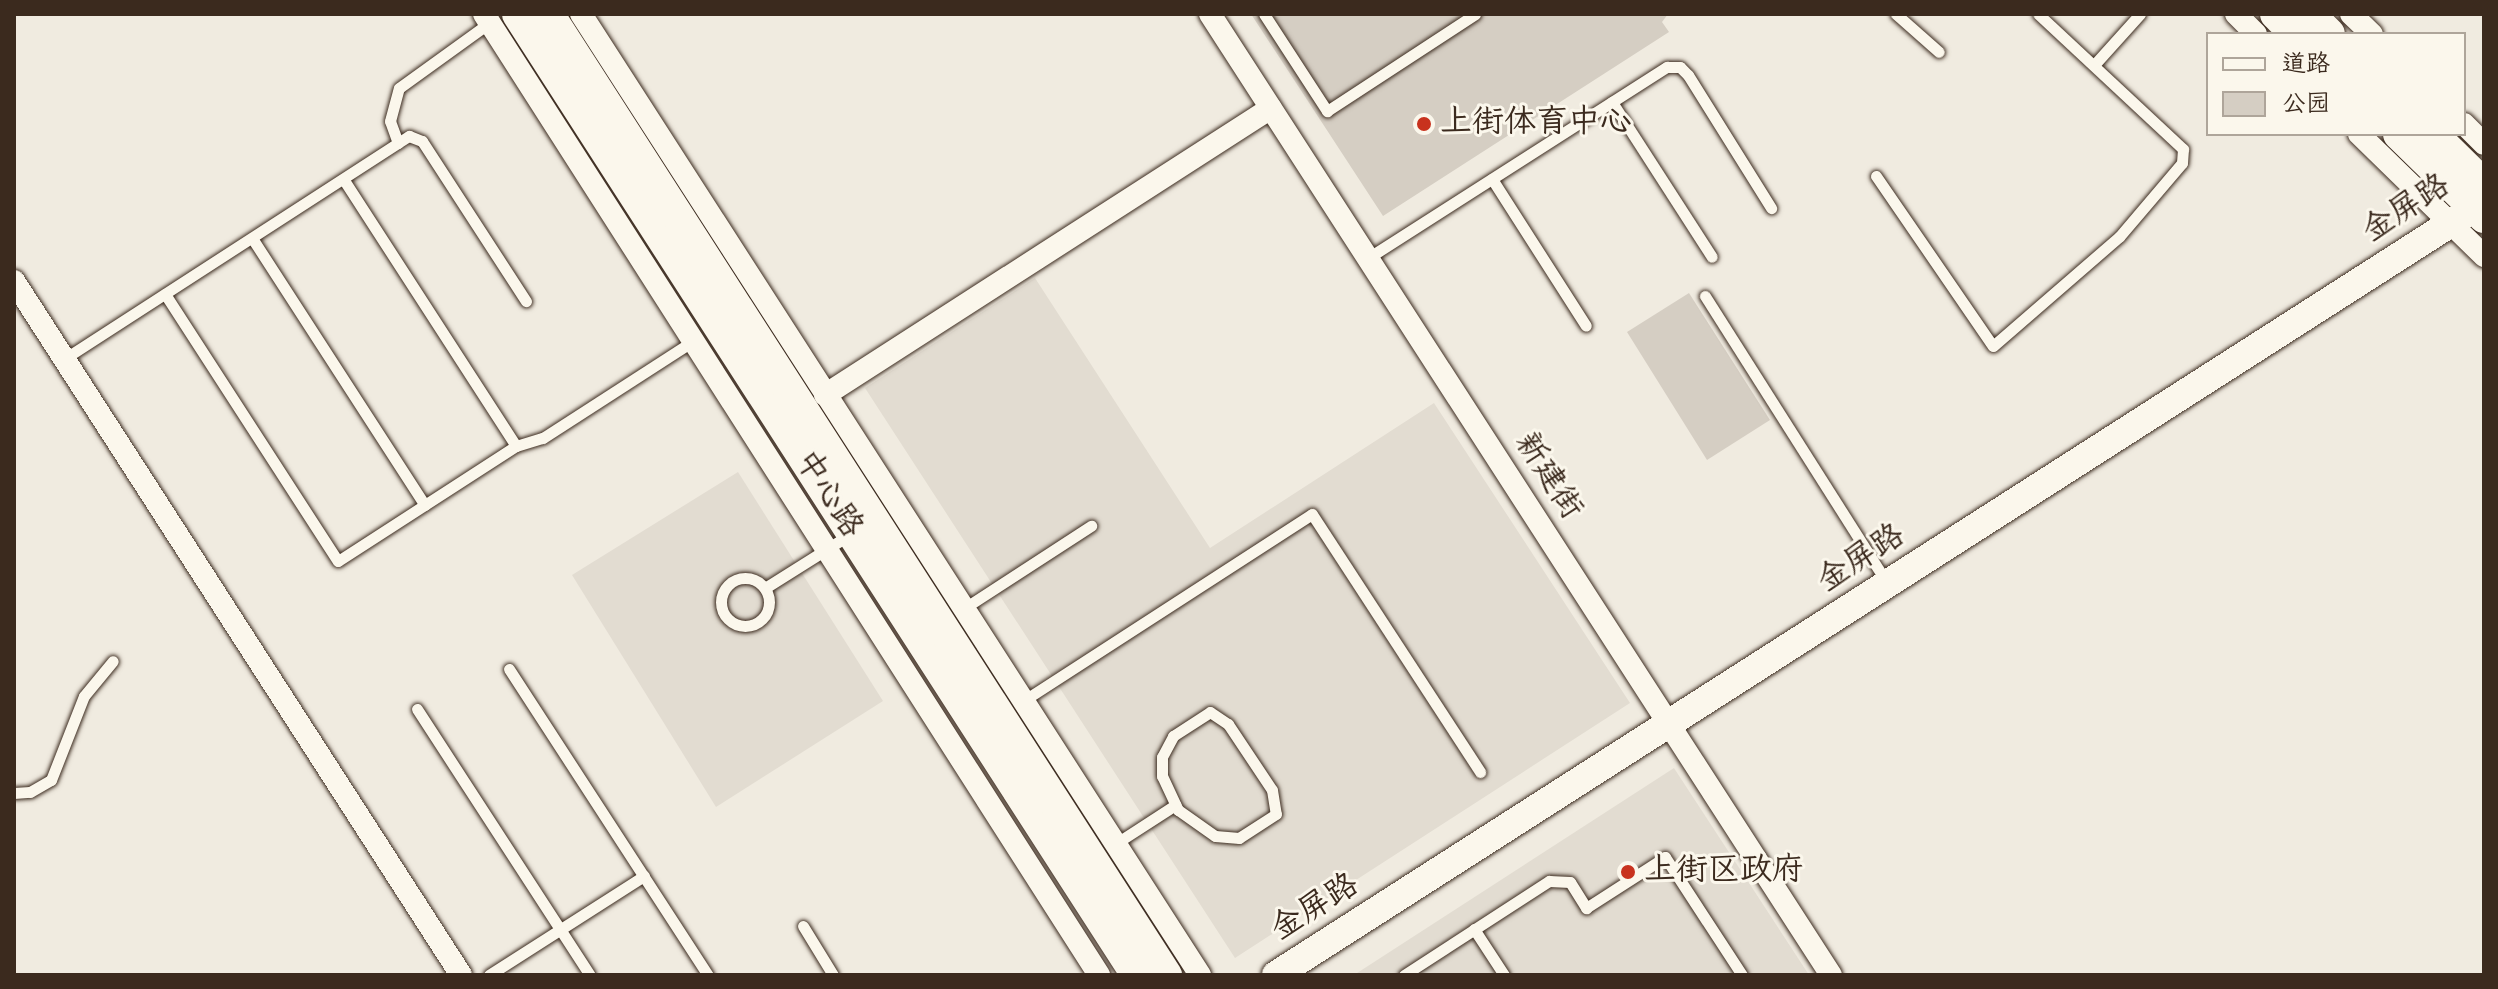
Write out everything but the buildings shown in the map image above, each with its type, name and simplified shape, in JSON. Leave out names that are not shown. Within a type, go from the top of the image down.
[{"type":"main road","name":"中心路","points":[[548,14],[1166,975]]},
{"type":"main road","points":[[2276,14],[2294,32]]},
{"type":"main road","points":[[2309,14],[2327,32]]},
{"type":"main road","name":"中心路","points":[[497,17],[839,541],[1137,975]]},
{"type":"main road","points":[[2401,136],[2475,207]]},
{"type":"main road","points":[[2433,136],[2475,207]]},
{"type":"street","points":[[581,14],[1200,975]]},
{"type":"street","name":"新建街","points":[[1210,14],[1831,975]]},
{"type":"street","points":[[2236,14],[2254,32]]},
{"type":"street","points":[[497,17],[693,341],[839,541],[1099,975]]},
{"type":"street","points":[[825,395],[1271,108]]},
{"type":"street","points":[[2466,126],[2484,144]]},
{"type":"street","points":[[2362,136],[2475,207],[2484,256]]},
{"type":"street","name":"金屏路","points":[[1276,975],[2475,207]]},
{"type":"street","points":[[14,281],[461,975]]},
{"type":"lane","points":[[1264,14],[1327,111],[1475,14]]},
{"type":"lane","points":[[1896,14],[1939,52]]},
{"type":"lane","points":[[1876,176],[1993,346],[2119,237],[2184,157],[2177,140],[2038,14]]},
{"type":"lane","points":[[2094,65],[2140,14]]},
{"type":"lane","points":[[398,143],[390,121],[399,88],[497,17]]},
{"type":"lane","points":[[1368,258],[1667,67],[1680,67],[1771,208]]},
{"type":"lane","points":[[1612,102],[1712,257]]},
{"type":"lane","points":[[64,359],[409,136],[422,141],[526,301]]},
{"type":"lane","points":[[343,179],[516,446]]},
{"type":"lane","points":[[1492,179],[1586,326]]},
{"type":"lane","points":[[252,238],[425,505]]},
{"type":"lane","points":[[165,294],[338,561],[516,446],[543,438],[693,341]]},
{"type":"lane","points":[[1705,296],[1888,584]]},
{"type":"lane","points":[[1023,701],[1312,514],[1480,772]]},
{"type":"lane","points":[[963,609],[1091,526]]},
{"type":"lane","points":[[765,588],[839,541]]},
{"type":"lane","points":[[745,577],[765,588],[770,604],[759,622],[742,626],[726,617],[721,600],[729,584],[745,577]]},
{"type":"lane","points":[[14,793],[30,792],[51,780],[84,696],[113,661]]},
{"type":"lane","points":[[509,669],[708,975]]},
{"type":"lane","points":[[417,709],[590,975]]},
{"type":"lane","points":[[1210,712],[1228,724],[1253,757],[1272,790],[1276,814],[1239,838],[1215,836],[1175,805],[1162,776],[1162,757],[1173,736],[1210,712]]},
{"type":"lane","points":[[1115,844],[1175,805]]},
{"type":"lane","points":[[1404,975],[1549,881],[1570,882],[1586,908],[1665,857],[1742,975]]},
{"type":"lane","points":[[489,975],[644,876]]},
{"type":"lane","points":[[803,926],[833,975]]},
{"type":"lane","points":[[1474,929],[1504,975]]},
{"type":"shaded area","points":[[1035,278],[1210,548],[1434,403],[1630,703],[1235,958],[865,388]]},
{"type":"shaded area","points":[[738,472],[883,701],[716,807],[572,575]]},
{"type":"shaded area","name":"上街区政府","points":[[1674,768],[1809,975],[1354,975]]},
{"type":"green space","name":"上街体育中心","points":[[1251,14],[1668,14],[1662,22],[1669,32],[1383,216]]},
{"type":"green space","points":[[1689,293],[1770,420],[1707,460],[1627,332]]},
{"type":"place","name":"上街体育中心","points":[[1424,124]]},
{"type":"place","name":"上街区政府","points":[[1628,872]]}]
